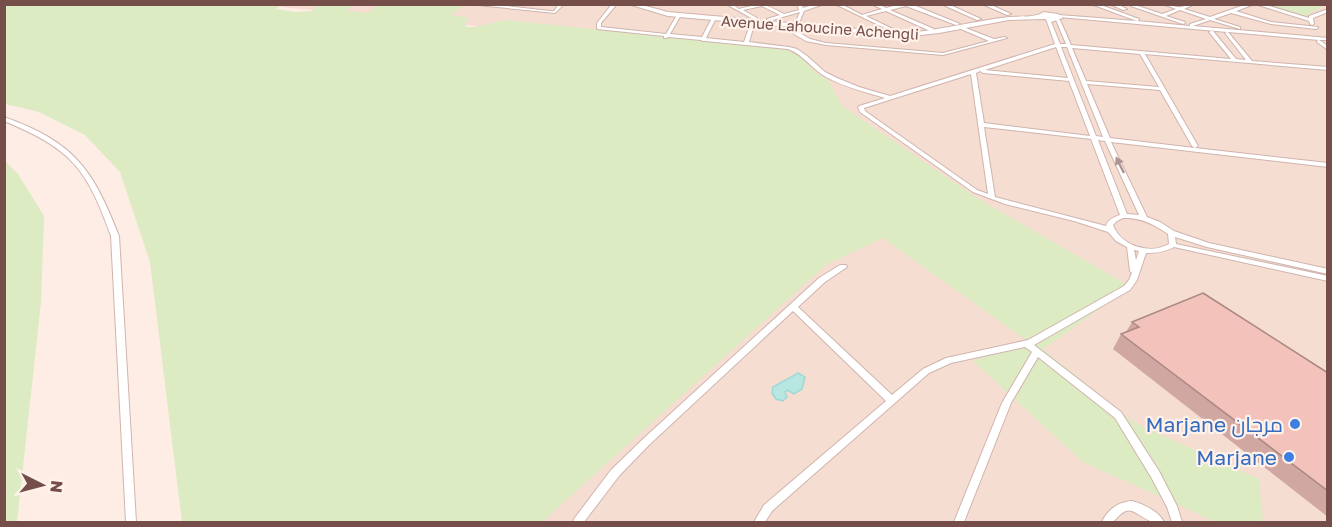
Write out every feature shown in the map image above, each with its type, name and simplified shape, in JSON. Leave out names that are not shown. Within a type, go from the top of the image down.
[{"type":"street","points":[[470,4],[553,12],[562,4]]},
{"type":"street","points":[[525,10],[532,4]]},
{"type":"street","points":[[615,4],[603,18],[599,28],[795,50],[805,55],[825,75],[888,97]]},
{"type":"street","name":"Avenue Lahoucine Achengli","points":[[630,4],[654,12],[679,15],[769,20],[895,32],[932,30],[1003,18],[1045,16]]},
{"type":"street","name":"Avenue Lahoucine Achengli","points":[[640,4],[668,11],[903,35],[933,34],[979,19],[1009,14],[1045,16]]},
{"type":"street","points":[[728,4],[754,20],[746,44]]},
{"type":"street","points":[[739,10],[763,4],[784,16]]},
{"type":"street","points":[[799,4],[802,12],[796,33],[812,42],[948,53],[1005,38]]},
{"type":"street","points":[[769,20],[802,12],[822,4]]},
{"type":"street","points":[[839,5],[848,4]]},
{"type":"street","points":[[873,4],[932,30]]},
{"type":"street","points":[[862,16],[908,4],[992,41]]},
{"type":"street","points":[[943,4],[979,19]]},
{"type":"street","points":[[984,4],[1009,14]]},
{"type":"street","points":[[1041,4],[1124,216]]},
{"type":"street","points":[[1052,4],[1107,140],[1144,218]]},
{"type":"street","points":[[1093,4],[1145,23],[1193,4]]},
{"type":"street","points":[[1112,4],[1125,9]]},
{"type":"street","points":[[1165,4],[1252,32]]},
{"type":"street","points":[[1093,19],[1136,5],[1189,26],[1255,4],[1311,20],[1327,40]]},
{"type":"street","points":[[839,5],[895,32]]},
{"type":"street","points":[[1311,20],[1312,16],[1328,10]]},
{"type":"street","points":[[1233,12],[1271,23],[1316,28]]},
{"type":"street","points":[[924,16],[932,14]]},
{"type":"street","points":[[666,37],[679,15]]},
{"type":"street","points":[[1045,16],[1189,26],[1327,40]]},
{"type":"street","points":[[1058,17],[1211,32],[1327,40]]},
{"type":"street","points":[[703,40],[714,18]]},
{"type":"street","points":[[908,20],[916,18]]},
{"type":"street","points":[[1211,32],[1235,61]]},
{"type":"street","points":[[1227,33],[1251,63]]},
{"type":"street","points":[[1319,41],[1328,49]]},
{"type":"street","points":[[1328,69],[1058,45],[915,91],[888,97],[864,105],[861,110],[971,188],[992,198],[1083,220],[1110,230],[1130,246],[1143,250],[1160,251],[1173,245],[1328,279]]},
{"type":"street","points":[[1141,52],[1195,146]]},
{"type":"street","points":[[976,71],[1071,80]]},
{"type":"street","points":[[976,71],[992,198]]},
{"type":"street","points":[[1083,82],[1162,89]]},
{"type":"street","points":[[4,119],[57,143],[76,160],[93,182],[103,201],[115,236],[131,522]]},
{"type":"street","points":[[982,125],[1328,165]]},
{"type":"street","points":[[1083,220],[1110,221],[1124,216],[1144,218],[1157,223],[1170,233],[1207,245],[1328,272]]},
{"type":"street","points":[[1110,221],[1110,230]]},
{"type":"street","points":[[1170,233],[1173,245]]},
{"type":"street","points":[[1130,246],[1134,272]]},
{"type":"street","points":[[759,522],[768,508],[891,400],[936,365],[1027,344],[1122,292],[1133,280],[1143,250]]},
{"type":"street","points":[[578,522],[615,473],[646,442],[822,280],[843,267]]},
{"type":"street","points":[[794,308],[891,400]]},
{"type":"street","points":[[1027,344],[1118,415],[1155,474],[1172,506],[1177,522]]},
{"type":"street","points":[[959,522],[1007,403],[1036,352]]},
{"type":"street","points":[[1107,522],[1118,508],[1123,506],[1138,509],[1159,522]]},
{"type":"shaded area","points":[[261,5],[1327,5],[1327,522],[472,522],[862,192],[965,199],[770,55]]},
{"type":"green space","points":[[282,4],[276,9],[296,12],[312,11],[319,5],[355,4],[346,11],[367,13],[379,5],[464,5],[450,15],[470,18],[465,22],[466,27],[505,20],[789,50],[797,53],[816,73],[828,80],[842,106],[977,198],[1131,287],[1043,349],[1135,423],[1259,479],[1263,522],[1216,522],[1083,462],[973,361],[1027,341],[883,238],[827,264],[542,522],[182,522],[150,262],[120,172],[85,135],[39,112],[5,104],[4,5]]},
{"type":"green space","points":[[1267,4],[1327,4],[1306,16],[1267,5]]},
{"type":"green space","points":[[5,161],[18,174],[44,216],[41,302],[17,522],[4,522]]},
{"type":"water","points":[[798,373],[805,377],[802,389],[794,394],[787,390],[785,392],[787,397],[783,401],[776,399],[772,393],[773,387]]},
{"type":"building","name":"Marjane","points":[[1203,293],[1328,373],[1328,491],[1121,334],[1139,327],[1132,322]]},
{"type":"place","name":"Marjane مرجان","points":[[1295,424]]},
{"type":"place","name":"Marjane","points":[[1289,457]]}]
